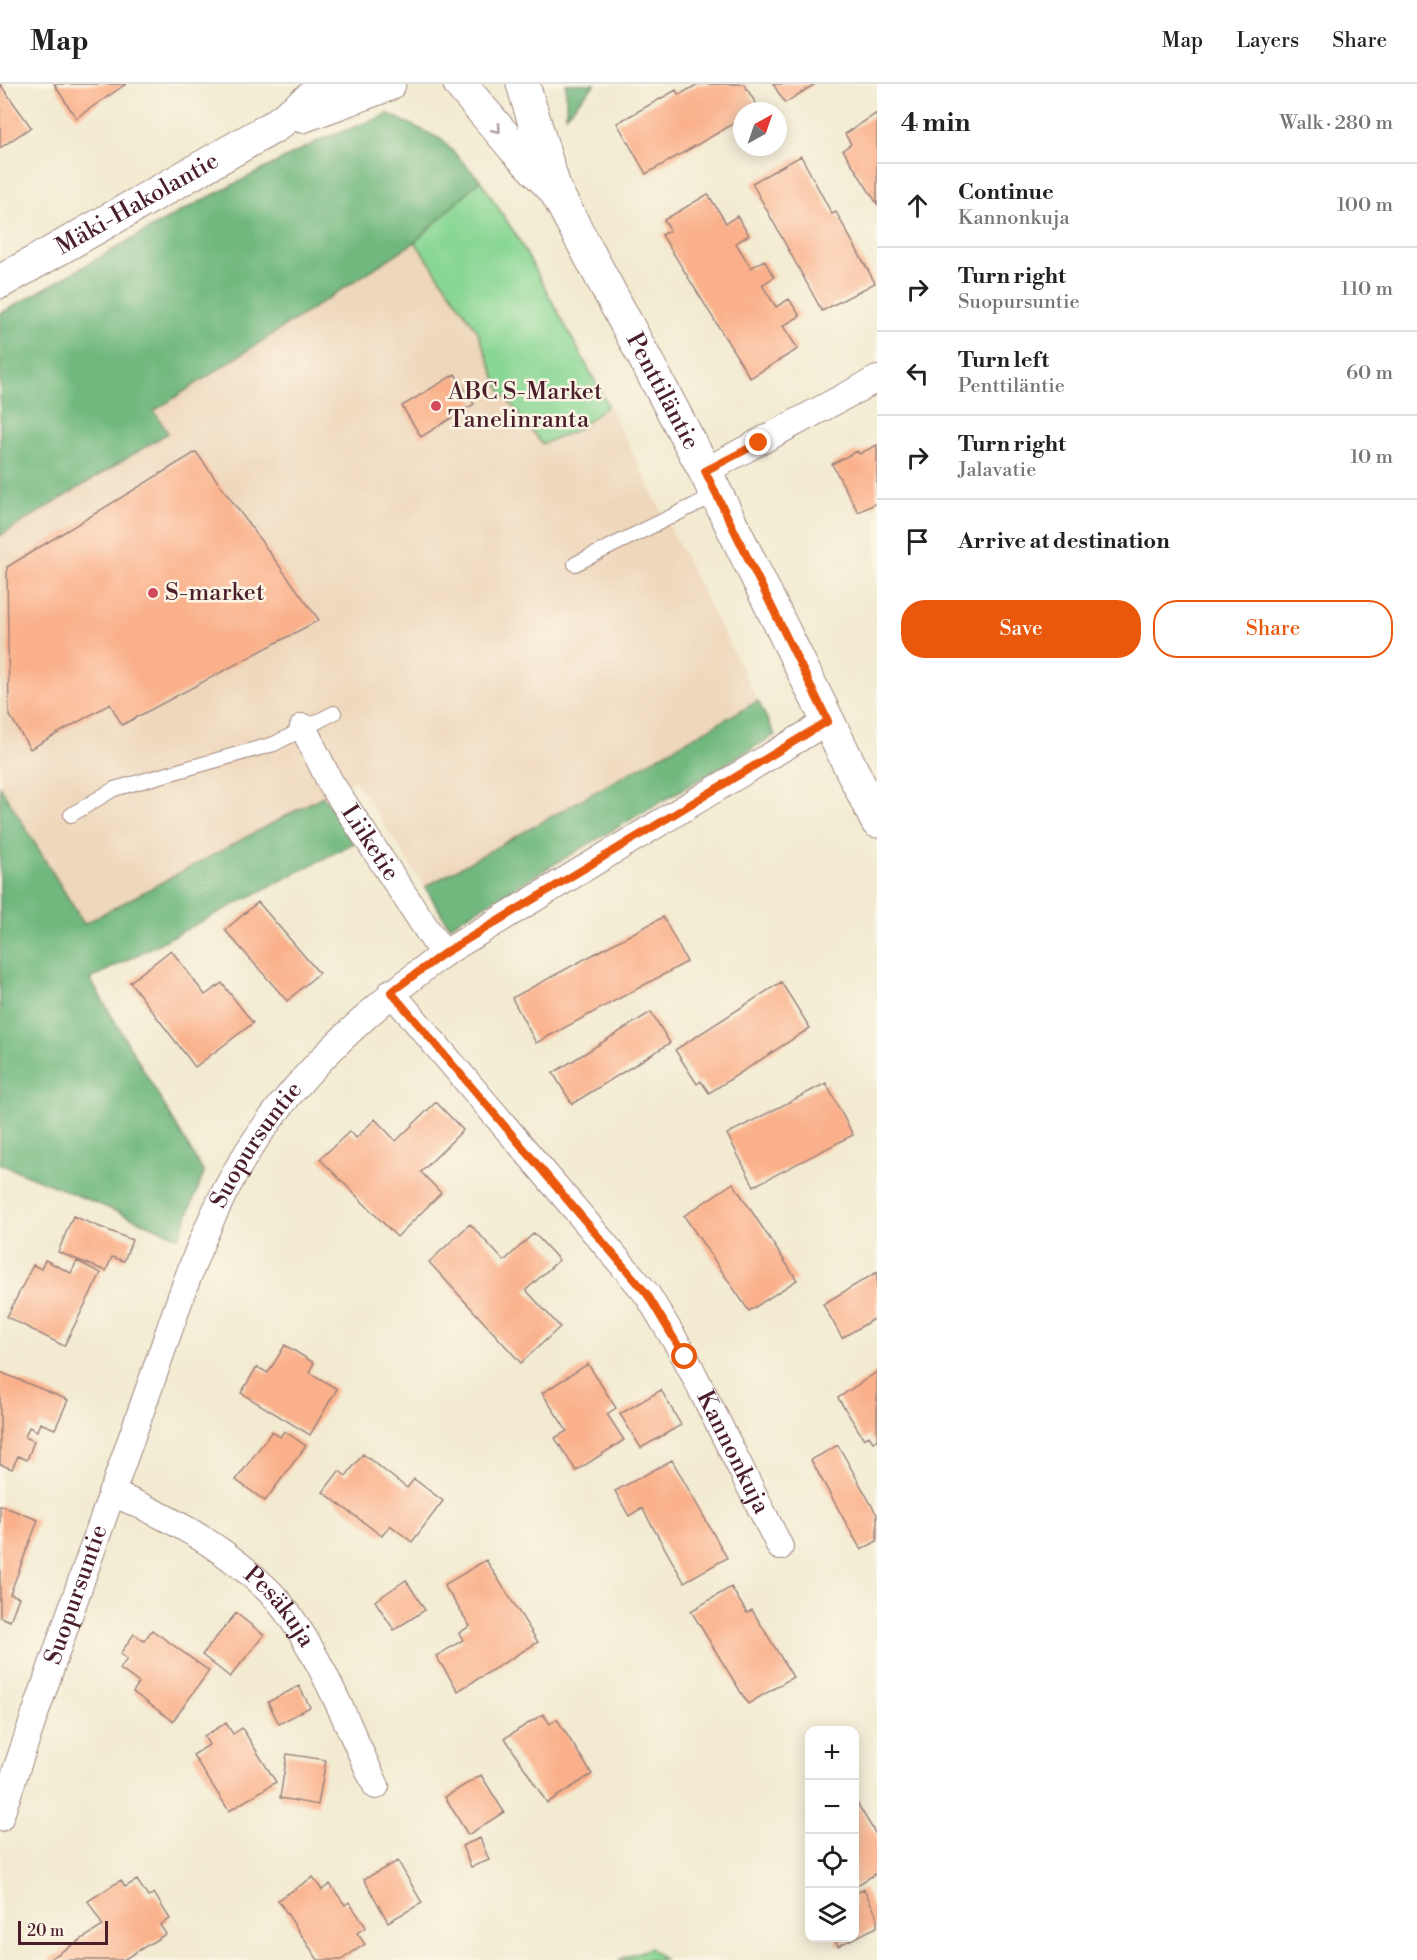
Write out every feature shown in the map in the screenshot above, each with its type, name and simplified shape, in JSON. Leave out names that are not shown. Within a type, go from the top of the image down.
[{"type":"street","name":"Mäki-Hakolantie","points":[[0,282],[275,126],[329,84]]},
{"type":"street","name":"Mäki-Hakolantie","points":[[275,126],[390,84]]},
{"type":"street","name":"Penttiläntie","points":[[460,84],[517,152],[555,190]]},
{"type":"street","name":"Penttiläntie","points":[[523,84],[555,190],[711,483],[877,821]]},
{"type":"street","points":[[711,483],[877,379]]},
{"type":"street","name":"Suopursuntie","points":[[0,1818],[74,1597],[205,1228],[243,1161],[299,1081],[391,992],[443,954],[828,721]]},
{"type":"street","name":"Liiketie","points":[[303,727],[330,782],[443,954]]},
{"type":"street","name":"Kannonkuja","points":[[391,992],[647,1294],[685,1357],[780,1547]]},
{"type":"street","name":"Pesäkuja","points":[[111,1493],[163,1514],[218,1549],[270,1592],[309,1644],[376,1786]]},
{"type":"lane","points":[[575,564],[711,483]]},
{"type":"lane","points":[[70,815],[114,789],[274,744],[334,712]]},
{"type":"shaded area","points":[[415,242],[477,330],[500,390],[577,430],[608,405],[758,701],[425,887],[355,780],[84,924],[0,786],[0,536],[168,433],[153,411]]},
{"type":"green space","points":[[566,84],[595,84],[566,115]]},
{"type":"green space","points":[[389,114],[441,139],[480,180],[415,242],[154,411],[168,433],[0,536],[0,314],[178,213],[320,140]]},
{"type":"green space","points":[[480,180],[518,238],[608,405],[577,430],[542,444],[500,390],[477,330],[415,242]]},
{"type":"green space","points":[[758,701],[775,735],[449,926],[425,887]]},
{"type":"green space","points":[[0,786],[84,924],[323,796],[354,843],[90,979],[204,1173],[179,1237],[0,1164]]},
{"type":"green space","points":[[650,1948],[664,1960],[618,1960]]},
{"type":"building","points":[[0,84],[31,127],[0,148]]},
{"type":"building","points":[[54,84],[126,84],[76,118]]},
{"type":"building","points":[[698,84],[744,84],[755,102],[733,102],[733,124],[646,174],[617,123],[676,90],[679,95]]},
{"type":"building","points":[[773,84],[815,84],[787,102]]},
{"type":"building","points":[[877,113],[877,204],[843,150],[851,144],[845,134]]},
{"type":"building","points":[[801,156],[832,214],[836,212],[875,283],[822,311],[752,183]]},
{"type":"building","points":[[708,194],[726,223],[737,216],[749,235],[736,243],[751,268],[764,260],[774,277],[762,285],[776,307],[789,299],[800,316],[783,326],[798,349],[750,378],[662,235],[670,230],[664,220]]},
{"type":"building","points":[[455,374],[474,404],[421,437],[402,406]]},
{"type":"building","points":[[877,445],[877,503],[858,512],[832,464],[857,451],[859,454]]},
{"type":"building","name":"S-market","points":[[196,452],[319,620],[122,725],[110,704],[30,749],[9,714],[7,567]]},
{"type":"building","points":[[258,902],[319,973],[287,1001],[225,930]]},
{"type":"building","points":[[663,917],[687,962],[536,1043],[512,998]]},
{"type":"building","points":[[171,950],[205,995],[222,983],[253,1023],[195,1067],[130,982]]},
{"type":"building","points":[[781,982],[810,1028],[709,1093],[701,1081],[697,1084],[675,1050]]},
{"type":"building","points":[[651,1012],[670,1043],[572,1104],[553,1073]]},
{"type":"building","points":[[826,1083],[853,1135],[754,1186],[727,1134]]},
{"type":"building","points":[[436,1102],[463,1130],[421,1172],[441,1193],[397,1237],[320,1159],[350,1131],[356,1138],[375,1119],[396,1141]]},
{"type":"building","points":[[733,1183],[797,1280],[749,1311],[684,1216]]},
{"type":"building","points":[[73,1216],[132,1240],[124,1261],[112,1257],[106,1271],[58,1252]]},
{"type":"building","points":[[470,1224],[504,1261],[534,1233],[559,1260],[526,1290],[560,1327],[521,1363],[429,1262]]},
{"type":"building","points":[[45,1260],[71,1273],[77,1261],[101,1273],[64,1346],[7,1317],[33,1265],[41,1269]]},
{"type":"building","points":[[877,1272],[877,1317],[842,1338],[823,1304]]},
{"type":"building","points":[[285,1345],[314,1363],[309,1372],[337,1389],[310,1435],[241,1393],[257,1367],[268,1373]]},
{"type":"building","points":[[588,1364],[616,1408],[607,1414],[624,1440],[576,1471],[555,1438],[567,1431],[542,1393]]},
{"type":"building","points":[[0,1372],[68,1400],[55,1429],[40,1423],[37,1431],[29,1427],[25,1437],[34,1441],[27,1460],[18,1456],[12,1469],[0,1464]]},
{"type":"building","points":[[877,1372],[877,1440],[873,1442],[869,1436],[864,1439],[838,1398]]},
{"type":"building","points":[[661,1390],[681,1425],[641,1448],[620,1414]]},
{"type":"building","points":[[272,1431],[280,1437],[284,1431],[306,1446],[265,1501],[236,1480]]},
{"type":"building","points":[[838,1445],[877,1515],[877,1541],[861,1550],[811,1460]]},
{"type":"building","points":[[363,1454],[407,1488],[414,1479],[443,1501],[412,1542],[390,1525],[382,1536],[323,1492],[339,1471],[346,1476]]},
{"type":"building","points":[[672,1460],[727,1558],[684,1582],[642,1508],[629,1516],[615,1491]]},
{"type":"building","points":[[0,1505],[38,1520],[10,1594],[19,1597],[10,1621],[0,1617]]},
{"type":"building","points":[[486,1560],[538,1642],[458,1691],[436,1656],[463,1640],[459,1633],[470,1626],[444,1585]]},
{"type":"building","points":[[406,1580],[425,1610],[394,1630],[375,1601]]},
{"type":"building","points":[[731,1587],[747,1613],[752,1610],[793,1677],[748,1704],[691,1611]]},
{"type":"building","points":[[236,1613],[264,1635],[230,1677],[202,1655]]},
{"type":"building","points":[[152,1630],[209,1671],[173,1721],[133,1692],[139,1683],[120,1669],[127,1659],[120,1654],[134,1634],[144,1641]]},
{"type":"building","points":[[299,1686],[310,1707],[279,1724],[268,1702]]},
{"type":"building","points":[[543,1714],[550,1724],[557,1719],[592,1774],[547,1803],[505,1738]]},
{"type":"building","points":[[226,1723],[233,1734],[242,1728],[276,1782],[229,1811],[193,1755],[209,1745],[204,1736]]},
{"type":"building","points":[[287,1754],[326,1760],[318,1805],[280,1798]]},
{"type":"building","points":[[481,1775],[504,1812],[468,1835],[445,1797]]},
{"type":"building","points":[[859,1806],[877,1836],[877,1873],[859,1884]]},
{"type":"building","points":[[480,1838],[489,1860],[471,1867],[462,1846]]},
{"type":"building","points":[[398,1861],[422,1903],[388,1922],[364,1879]]},
{"type":"building","points":[[313,1877],[322,1890],[330,1884],[345,1905],[349,1902],[366,1927],[357,1933],[365,1944],[341,1960],[318,1960],[278,1900]]},
{"type":"building","points":[[121,1880],[125,1887],[137,1880],[148,1897],[154,1893],[170,1919],[160,1925],[166,1934],[123,1960],[48,1960],[103,1926],[88,1901]]},
{"type":"building","points":[[864,1889],[877,1916],[877,1927],[859,1936],[859,1892]]},
{"type":"place","name":"ABC S-Market Tanelinranta","points":[[436,406]]},
{"type":"place","name":"S-market","points":[[153,593]]},
{"type":"route","points":[[685,1357],[647,1294],[391,992],[443,954],[828,721],[705,471],[759,443]]}]
